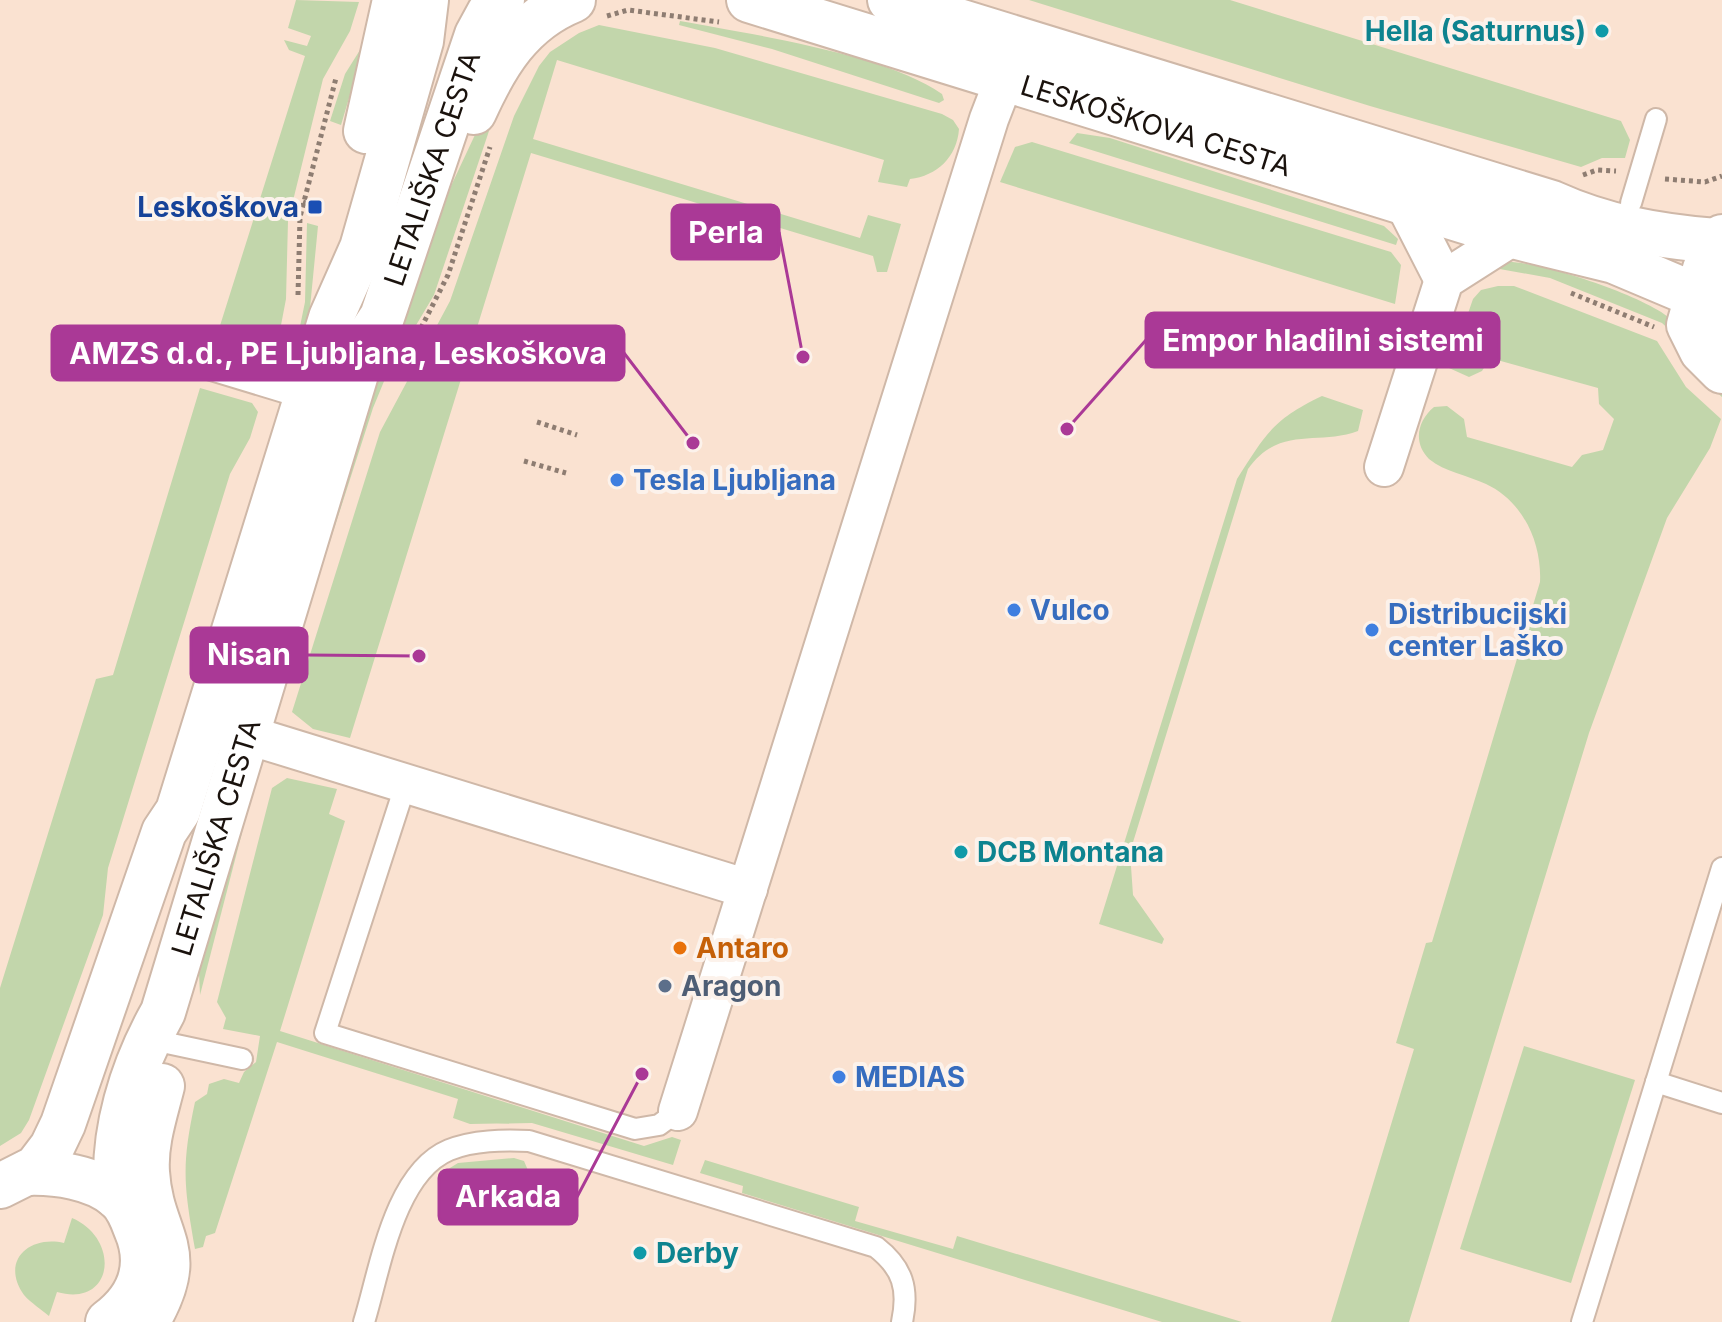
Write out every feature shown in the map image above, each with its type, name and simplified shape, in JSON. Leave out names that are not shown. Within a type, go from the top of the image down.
[{"type":"main road","name":"LETALIŠKA CESTA","points":[[147,1322],[159,1302],[168,1265],[168,1246],[152,1201],[147,1173],[147,1151],[169,1058],[165,1028],[245,734],[331,320],[340,245],[395,0]]},
{"type":"main road","name":"LETALIŠKA CESTA","points":[[0,1219],[44,1198],[31,1179],[63,1124],[164,832],[178,811],[308,390],[331,320],[362,248],[421,41],[426,0]]},
{"type":"main road","name":"LETALIŠKA CESTA","points":[[331,320],[365,311],[455,28],[468,0]]},
{"type":"main road","name":"LETALIŠKA CESTA","points":[[331,320],[382,317],[477,35],[489,13],[502,0]]},
{"type":"main road","name":"LESKOŠKOVA CESTA","points":[[749,0],[1513,236],[1562,270],[1607,276],[1691,317],[1702,351],[1722,371]]},
{"type":"main road","name":"LESKOŠKOVA CESTA","points":[[890,0],[1552,203],[1593,222],[1661,237],[1720,232]]},
{"type":"main road","points":[[435,159],[463,137],[498,65],[517,37],[539,18],[594,7]]},
{"type":"main road","name":"LESKOŠKOVA CESTA","points":[[1552,203],[1587,200],[1631,203],[1700,222],[1720,232]]},
{"type":"main road","points":[[1691,317],[1720,232]]},
{"type":"main road","name":"LETALIŠKA CESTA","points":[[108,1322],[133,1299],[144,1261],[134,1222],[117,1197],[117,1142],[141,1052],[165,1028]]},
{"type":"main road","points":[[31,1179],[117,1197]]},
{"type":"street","points":[[678,1111],[989,119],[1004,80]]},
{"type":"street","points":[[1404,202],[1444,280]]},
{"type":"street","points":[[1384,467],[1444,280],[1513,236]]},
{"type":"street","points":[[173,349],[308,390]]},
{"type":"street","points":[[245,734],[748,889]]},
{"type":"lane","points":[[1631,203],[1656,119]]},
{"type":"lane","points":[[406,783],[325,1033],[635,1129],[659,1125],[678,1111]]},
{"type":"lane","points":[[1582,1322],[1722,868]]},
{"type":"lane","points":[[165,1028],[242,1059]]},
{"type":"lane","points":[[1656,1082],[1722,1103]]},
{"type":"lane","points":[[364,1322],[405,1191],[430,1161],[463,1146],[486,1141],[529,1141],[876,1247],[894,1261],[901,1274],[905,1307],[902,1322]]},
{"type":"path","points":[[331,320],[298,234],[323,118],[342,65]]},
{"type":"path","name":"LETALIŠKA CESTA","points":[[418,332],[448,275],[492,139]]},
{"type":"path","points":[[1669,179],[1705,182],[1722,176]]},
{"type":"path","points":[[303,202],[322,209]]},
{"type":"path","points":[[1562,270],[1691,317]]},
{"type":"path","points":[[537,422],[577,435]]},
{"type":"path","points":[[524,461],[566,473]]},
{"type":"green space","points":[[296,0],[359,2],[350,31],[323,79],[288,221],[286,299],[277,346],[267,349],[218,332],[305,56],[289,50],[284,40],[307,46],[311,36],[288,28]]},
{"type":"green space","points":[[1029,0],[1230,0],[1621,121],[1630,140],[1625,158],[1602,158],[1581,167],[1370,106]]},
{"type":"green space","points":[[680,21],[779,39],[853,57],[918,80],[942,94],[944,100],[939,103],[772,49],[679,25]]},
{"type":"green space","points":[[599,25],[715,48],[942,114],[953,120],[959,129],[957,139],[944,163],[929,174],[910,179],[907,187],[878,182],[884,160],[557,60],[533,139],[860,238],[868,215],[901,224],[887,272],[877,272],[873,256],[531,153],[350,738],[313,729],[292,712],[380,432],[450,301],[514,116],[539,66],[550,52],[579,33]]},
{"type":"green space","points":[[365,42],[370,44],[355,78],[341,125],[330,121],[345,74]]},
{"type":"green space","points":[[481,122],[492,122],[434,295],[387,374],[373,408],[285,681],[374,386],[406,317],[451,186]]},
{"type":"green space","points":[[1077,133],[1110,138],[1384,226],[1398,239],[1396,245],[1069,143]]},
{"type":"green space","points":[[1032,142],[1391,252],[1401,265],[1395,304],[1000,182],[1015,147]]},
{"type":"green space","points":[[307,223],[318,226],[309,318],[302,342],[297,341],[305,302]]},
{"type":"green space","points":[[1509,262],[1545,268],[1594,282],[1660,311],[1686,335],[1722,385],[1722,397],[1708,385],[1677,337],[1662,323],[1550,278],[1494,268]]},
{"type":"green space","points":[[1514,286],[1657,341],[1686,387],[1721,419],[1710,448],[1667,518],[1589,733],[1409,1322],[1331,1322],[1414,1049],[1396,1043],[1426,943],[1432,942],[1540,582],[1534,538],[1520,512],[1499,491],[1429,459],[1419,439],[1421,425],[1434,407],[1447,406],[1464,419],[1467,437],[1572,467],[1582,455],[1603,450],[1614,419],[1599,404],[1598,388],[1490,358],[1482,371],[1469,377],[1449,368],[1473,299],[1481,290]]},
{"type":"green space","points":[[200,388],[252,403],[258,412],[250,438],[230,474],[108,868],[103,915],[29,1120],[21,1133],[0,1146],[0,988],[96,679],[113,675]]},
{"type":"green space","points":[[1322,396],[1363,410],[1358,431],[1286,442],[1260,455],[1248,469],[1130,852],[1133,895],[1164,939],[1162,944],[1099,924],[1237,479],[1255,450],[1281,421]]},
{"type":"green space","points":[[287,778],[337,789],[329,814],[345,821],[280,1031],[644,1146],[672,1137],[681,1140],[673,1165],[532,1123],[470,1124],[453,1118],[458,1099],[277,1042],[215,1233],[206,1236],[203,1247],[195,1249],[188,1208],[186,1160],[195,1102],[207,1094],[209,1084],[224,1079],[239,1083],[244,1072],[256,1062],[260,1036],[223,1029],[226,1018],[217,1002],[272,788]]},
{"type":"green space","points":[[248,797],[251,798],[200,995],[199,973],[242,805]]},
{"type":"green space","points":[[1524,1046],[1635,1080],[1571,1283],[1460,1249]]},
{"type":"green space","points":[[514,1158],[524,1161],[530,1175],[518,1171],[511,1196],[447,1176],[445,1171],[458,1163]]},
{"type":"green space","points":[[705,1160],[859,1207],[855,1221],[953,1249],[957,1236],[1242,1322],[1162,1322],[742,1193],[743,1186],[700,1173]]},
{"type":"green space","points":[[72,1218],[88,1228],[98,1241],[104,1255],[104,1269],[100,1281],[90,1290],[76,1294],[57,1292],[49,1316],[24,1295],[17,1283],[17,1261],[22,1253],[40,1243],[64,1243]]},
{"type":"place","name":"Hella (Saturnus)","points":[[1602,31]]},
{"type":"place","name":"Leskoškova","points":[[315,207]]},
{"type":"place","name":"Perla","points":[[803,357]]},
{"type":"place","name":"Empor hladilni sistemi","points":[[1067,429]]},
{"type":"place","name":"AMZS d.d., PE Ljubljana, Leskoškova","points":[[693,443]]},
{"type":"place","name":"Tesla Ljubljana","points":[[617,480]]},
{"type":"place","name":"Vulco","points":[[1014,610]]},
{"type":"place","name":"Distribucijski center Laško","points":[[1372,630]]},
{"type":"place","name":"Nisan","points":[[419,656]]},
{"type":"place","name":"DCB Montana","points":[[961,852]]},
{"type":"place","name":"Antaro","points":[[680,948]]},
{"type":"place","name":"Aragon","points":[[665,986]]},
{"type":"place","name":"Arkada","points":[[642,1074]]},
{"type":"place","name":"MEDIAS","points":[[839,1077]]},
{"type":"place","name":"Derby","points":[[640,1253]]}]
